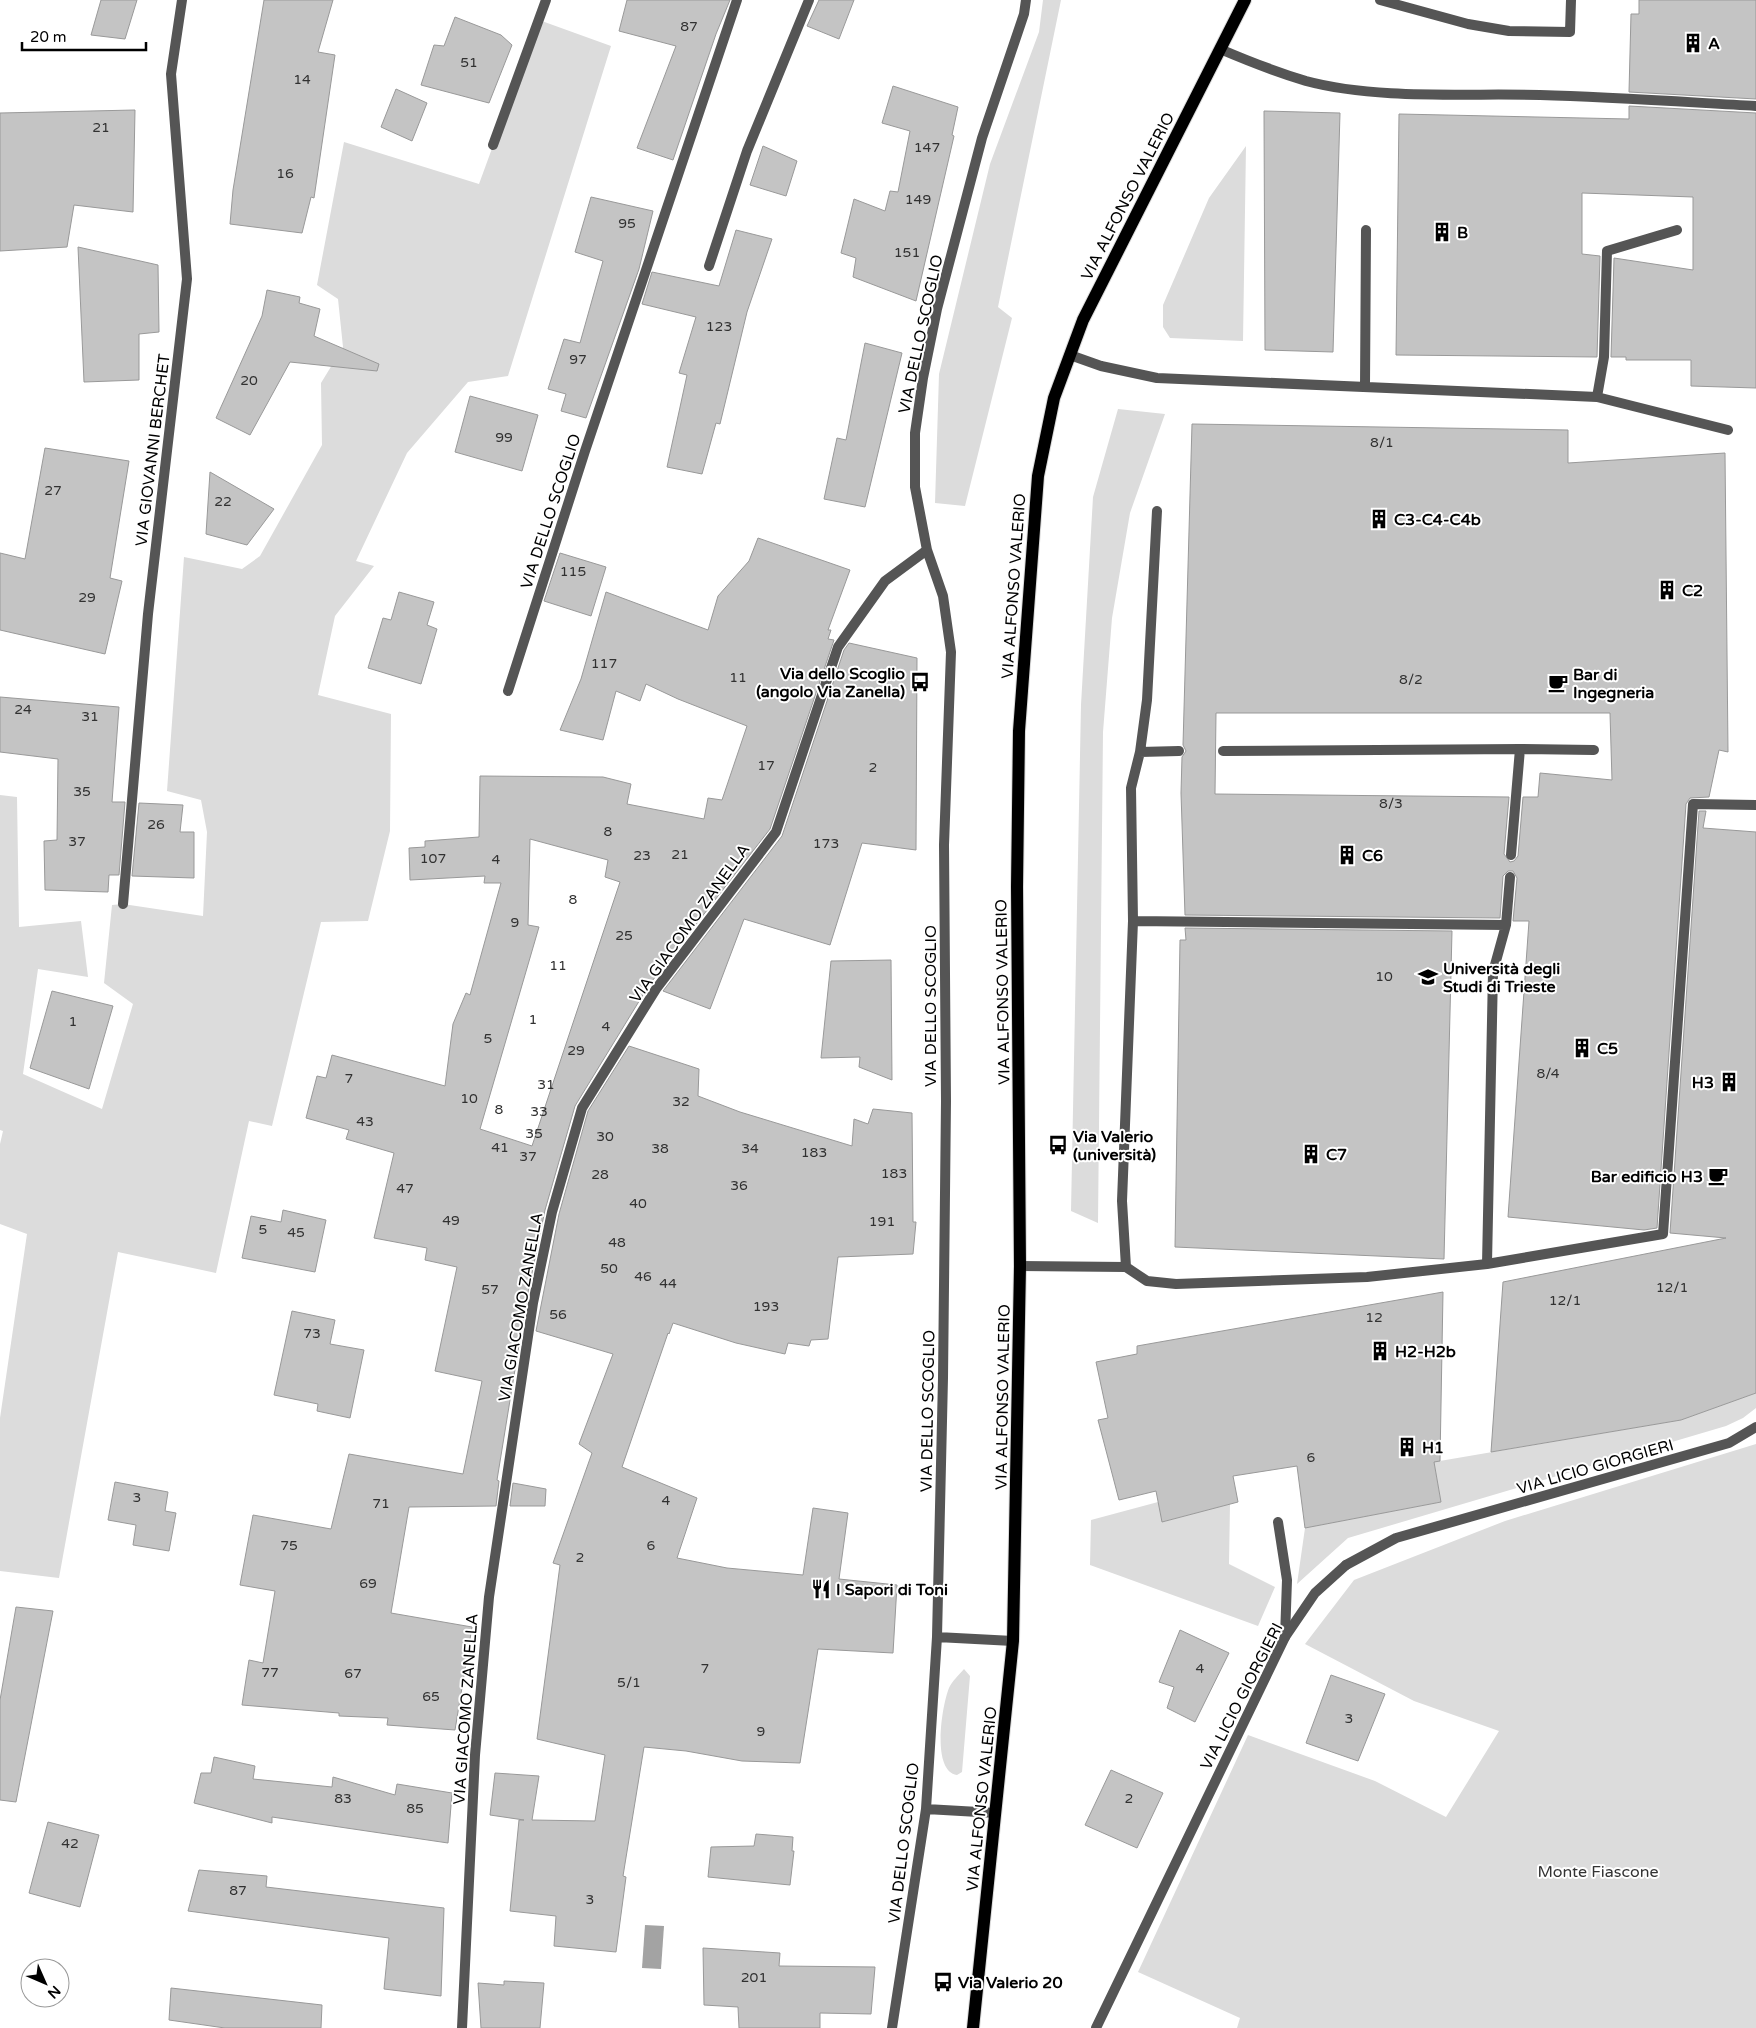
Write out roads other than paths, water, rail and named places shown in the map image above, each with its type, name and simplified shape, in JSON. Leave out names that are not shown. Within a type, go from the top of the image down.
[{"type":"main road","name":"VIA ALFONSO VALERIO","points":[[973,2028],[1013,1641],[1020,1266],[1017,887],[1019,731],[1038,476],[1054,398],[1083,320],[1245,0]]},
{"type":"street","name":"VIA GIOVANNI BERCHET","points":[[124,904],[148,614],[186,280],[171,74],[182,0]]},
{"type":"street","points":[[493,145],[546,0]]},
{"type":"street","name":"VIA DELLO SCOGLIO","points":[[508,692],[585,451],[737,0]]},
{"type":"street","points":[[709,266],[747,152],[809,0]]},
{"type":"street","name":"VIA DELLO SCOGLIO","points":[[892,2028],[926,1809],[937,1637],[946,1100],[944,846],[951,652],[943,596],[927,550],[915,487],[915,433],[923,378],[937,309],[982,138],[1024,14],[1026,0]]},
{"type":"street","points":[[1380,0],[1468,24],[1509,32],[1570,32],[1571,0]]},
{"type":"street","points":[[1220,49],[1307,81],[1357,89],[1409,93],[1541,95],[1756,106]]},
{"type":"street","points":[[1364,387],[1366,230]]},
{"type":"street","points":[[1596,397],[1604,357],[1607,251],[1677,230]]},
{"type":"street","points":[[1070,355],[1102,366],[1157,378],[1596,397],[1728,430]]},
{"type":"street","points":[[1126,1267],[1122,1201],[1133,921],[1131,788],[1140,752],[1147,700],[1157,511]]},
{"type":"street","name":"VIA GIACOMO ZANELLA","points":[[462,2028],[476,1755],[489,1597],[532,1303],[552,1212],[582,1108],[656,989],[776,832],[843,636],[885,581],[927,550]]},
{"type":"street","points":[[1511,855],[1520,749]]},
{"type":"street","points":[[1223,751],[1594,750]]},
{"type":"street","points":[[1140,752],[1179,752]]},
{"type":"street","points":[[1020,1266],[1126,1267],[1147,1281],[1176,1284],[1367,1277],[1487,1264],[1663,1234],[1692,804],[1756,805]]},
{"type":"street","points":[[1487,1264],[1493,972],[1506,924],[1510,877]]},
{"type":"street","points":[[1133,921],[1506,924]]},
{"type":"street","name":"VIA LICIO GIORGIERI","points":[[1096,2028],[1284,1637],[1315,1593],[1346,1565],[1396,1538],[1729,1443],[1756,1427]]},
{"type":"street","points":[[1278,1522],[1287,1580],[1284,1637]]},
{"type":"street","points":[[937,1637],[1013,1641]]},
{"type":"street","points":[[926,1809],[996,1813]]},
{"type":"place","name":"A","points":[[1693,43]]},
{"type":"place","name":"B","points":[[1442,232]]},
{"type":"place","name":"C3-C4-C4b","points":[[1379,519]]},
{"type":"place","name":"C2","points":[[1667,590]]},
{"type":"place","name":"Via dello Scoglio (angolo Via Zanella)","points":[[920,682]]},
{"type":"place","name":"Bar di Ingegneria","points":[[1558,683]]},
{"type":"place","name":"C6","points":[[1347,855]]},
{"type":"place","name":"Università degli Studi di Trieste","points":[[1428,977]]},
{"type":"place","name":"C5","points":[[1582,1048]]},
{"type":"place","name":"H3","points":[[1729,1082]]},
{"type":"place","name":"Via Valerio (università)","points":[[1058,1145]]},
{"type":"place","name":"C7","points":[[1311,1154]]},
{"type":"place","name":"Bar edificio H3","points":[[1718,1176]]},
{"type":"place","name":"H2-H2b","points":[[1380,1351]]},
{"type":"place","name":"H1","points":[[1407,1447]]},
{"type":"place","name":"I Sapori di Toni","points":[[821,1589]]},
{"type":"place","name":"Via Valerio 20","points":[[943,1982]]},
{"type":"park label","name":"Monte Fiascone","points":[[1598,1871]]}]
